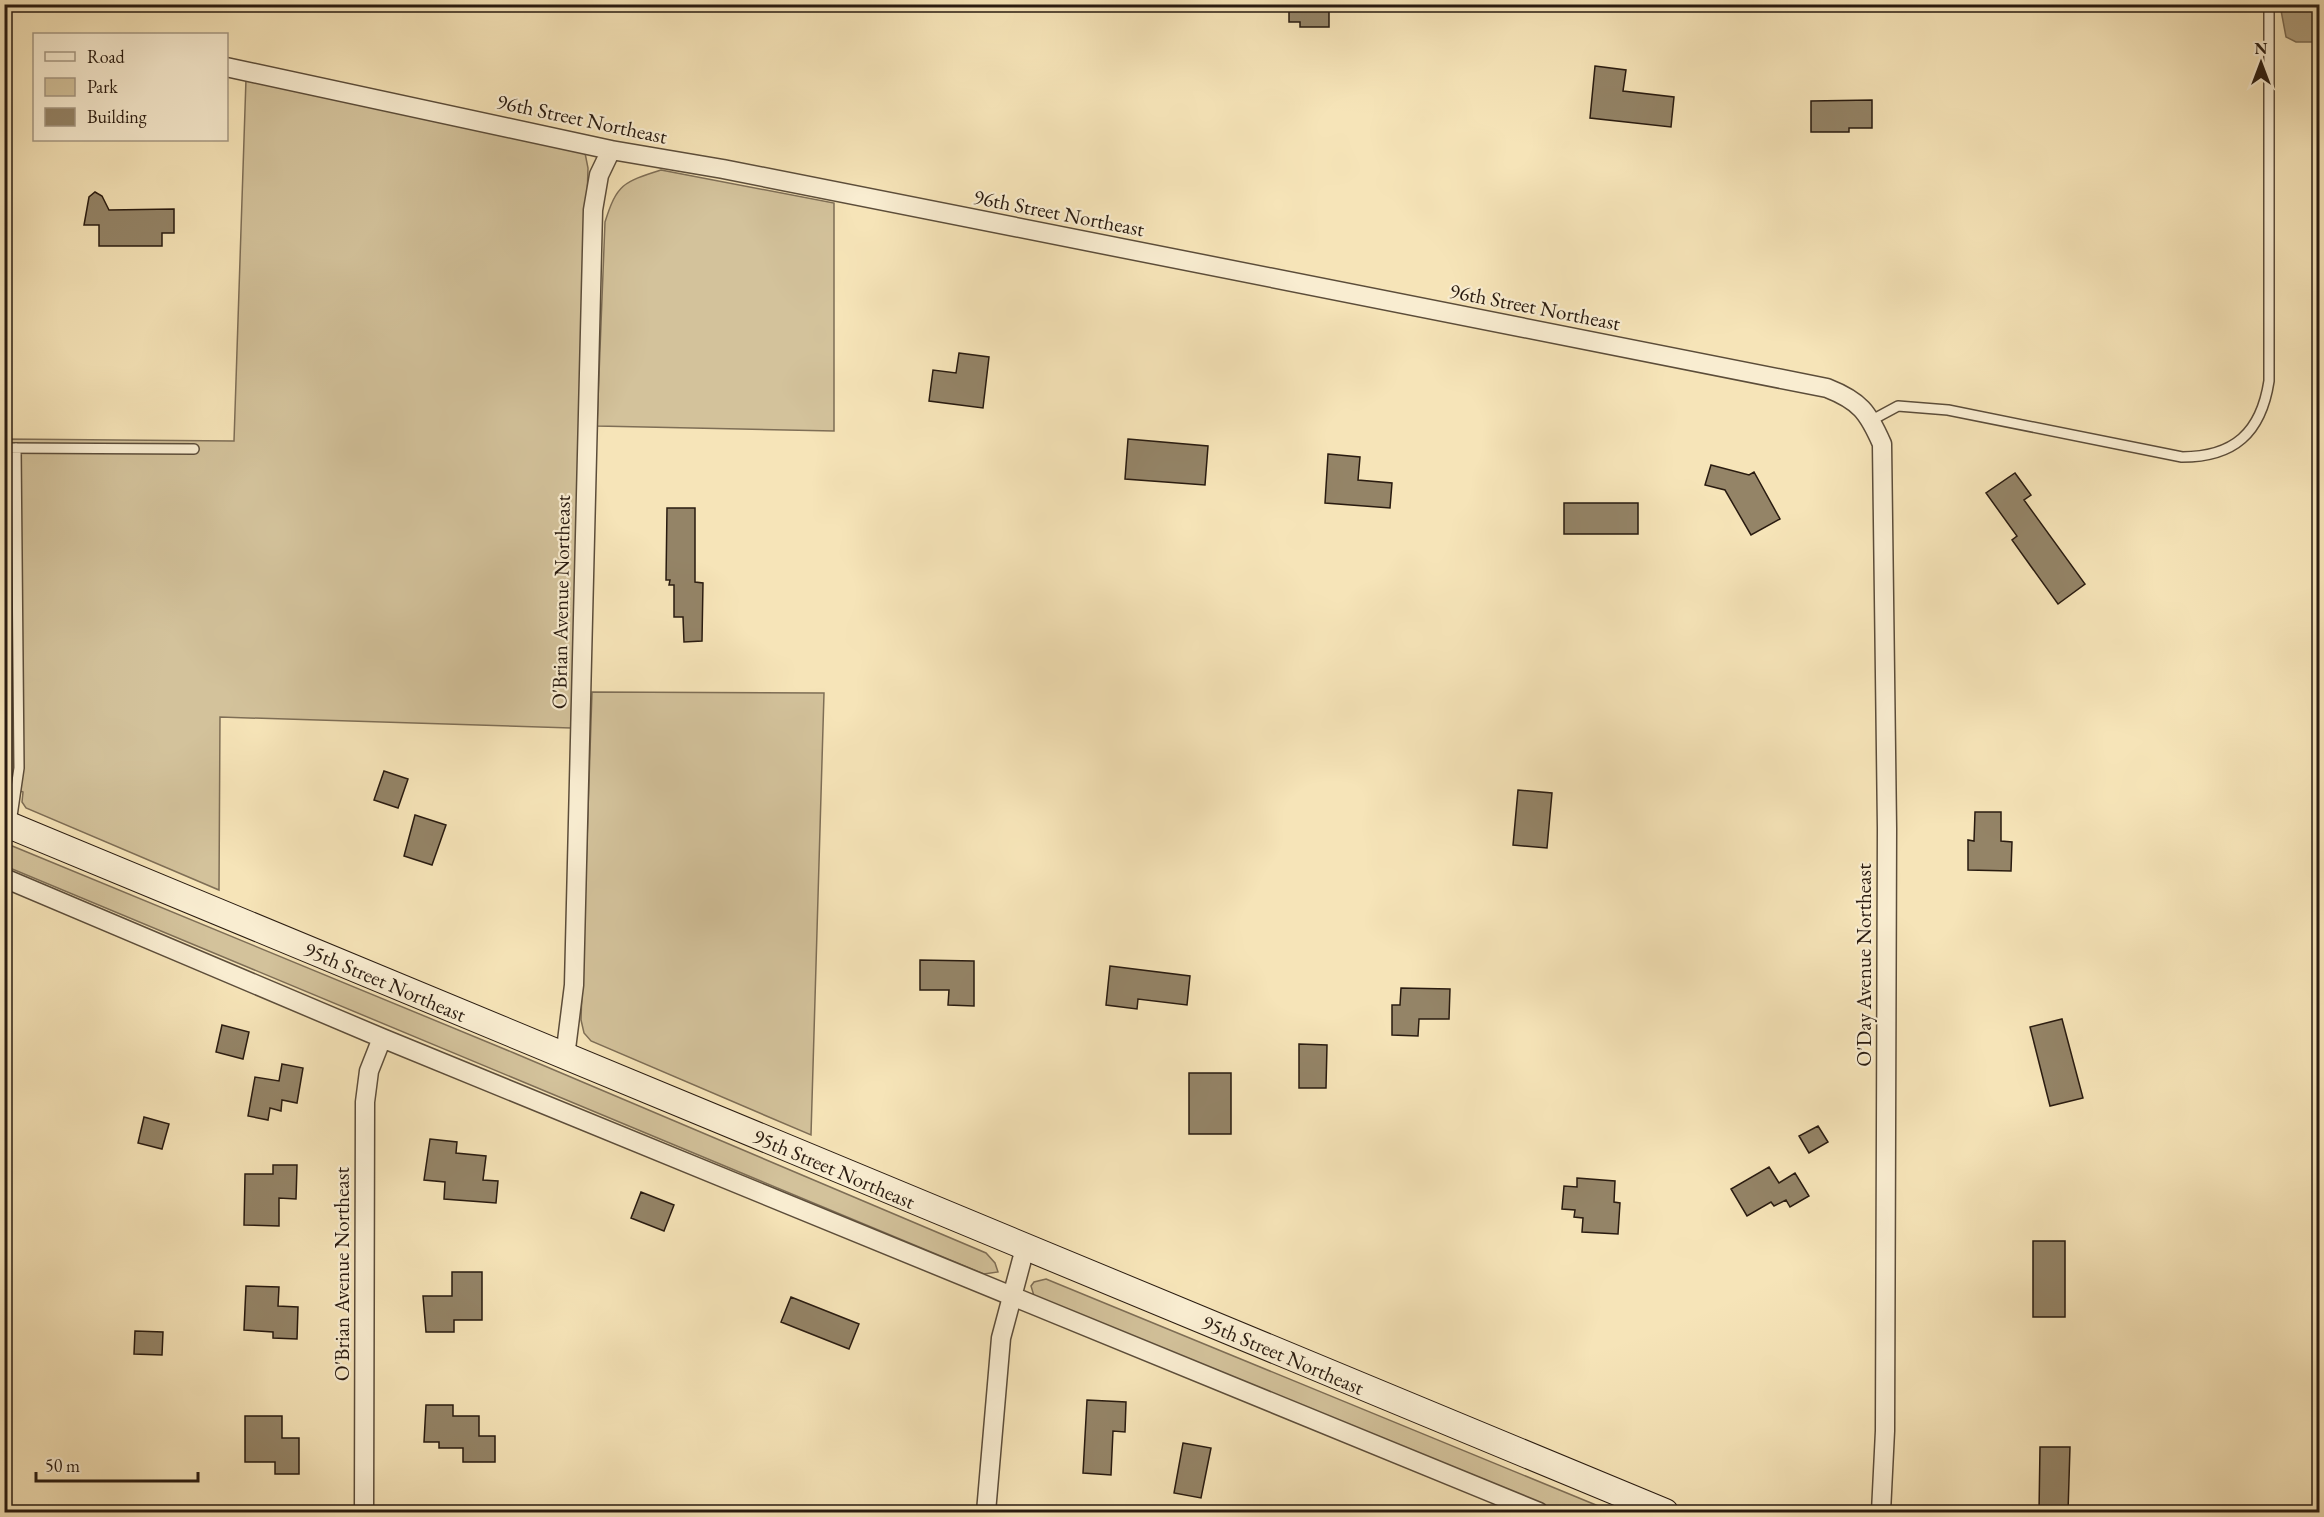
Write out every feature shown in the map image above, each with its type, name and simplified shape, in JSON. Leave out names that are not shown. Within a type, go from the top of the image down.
[{"type":"main road","name":"95th Street Northeast","points":[[8,824],[1665,1512]]},
{"type":"street","name":"96th Street Northeast","points":[[228,68],[611,150],[723,169],[1827,388],[1848,396],[1863,408],[1872,420]]},
{"type":"street","name":"O'Brian Avenue Northeast","points":[[565,1057],[574,985],[593,210],[599,175],[611,150]]},
{"type":"street","name":"O'Day Avenue Northeast","points":[[1872,420],[1882,444],[1885,625],[1885,1420],[1881,1512]]},
{"type":"street","points":[[4,878],[382,1038],[1539,1512]]},
{"type":"street","name":"O'Brian Avenue Northeast","points":[[364,1512],[365,1102],[369,1071],[382,1038]]},
{"type":"street","points":[[986,1512],[1001,1338],[1025,1248]]},
{"type":"lane","points":[[1872,420],[1898,406],[1948,410],[2182,457],[2204,457],[2225,452],[2244,437],[2266,400],[2269,381],[2269,4]]},
{"type":"lane","points":[[4,448],[194,450]]},
{"type":"lane","points":[[8,824],[19,768],[16,448]]},
{"type":"green space","points":[[246,79],[585,153],[588,168],[571,728],[220,717],[219,890],[26,808],[22,802],[23,792],[12,788],[5,798],[4,439],[234,441]]},
{"type":"green space","points":[[661,170],[834,203],[834,431],[597,426],[605,222],[613,200],[623,186]]},
{"type":"green space","points":[[592,692],[824,693],[811,1135],[591,1041],[584,1033],[581,1020]]},
{"type":"green space","points":[[5,843],[514,1053],[986,1253],[995,1263],[998,1272],[984,1274],[5,866]]},
{"type":"green space","points":[[1046,1279],[1613,1512],[1561,1512],[1034,1296],[1031,1286],[1034,1282]]},
{"type":"shaded area","points":[[2280,5],[2319,5],[2319,42],[2296,42],[2286,37]]},
{"type":"building","points":[[1289,4],[1329,4],[1329,27],[1300,27],[1300,22],[1289,22]]},
{"type":"building","points":[[1595,66],[1626,70],[1623,91],[1674,97],[1671,127],[1590,118]]},
{"type":"building","points":[[1872,100],[1872,128],[1849,128],[1849,132],[1811,132],[1811,101]]},
{"type":"building","points":[[95,192],[102,196],[109,210],[174,209],[174,233],[162,233],[162,246],[99,246],[99,225],[84,225],[89,197]]},
{"type":"building","points":[[959,353],[989,357],[983,408],[929,401],[933,370],[956,373]]},
{"type":"building","points":[[1128,439],[1208,446],[1205,485],[1125,479]]},
{"type":"building","points":[[1328,454],[1360,457],[1358,480],[1392,483],[1390,508],[1325,503]]},
{"type":"building","points":[[1711,465],[1749,475],[1754,472],[1780,519],[1751,535],[1725,490],[1705,485]]},
{"type":"building","points":[[2015,473],[2031,495],[2024,500],[2085,584],[2058,604],[2012,540],[2017,536],[1986,493]]},
{"type":"building","points":[[1564,503],[1638,503],[1638,534],[1564,534]]},
{"type":"building","points":[[667,508],[695,508],[695,582],[703,583],[702,641],[684,642],[683,617],[674,617],[674,585],[669,585],[670,580],[666,580]]},
{"type":"building","points":[[384,771],[408,779],[398,808],[374,800]]},
{"type":"building","points":[[1518,790],[1552,793],[1547,848],[1513,845]]},
{"type":"building","points":[[1975,812],[2001,812],[2001,841],[2012,842],[2011,871],[1968,870],[1968,840],[1974,841]]},
{"type":"building","points":[[415,815],[446,825],[432,865],[404,856]]},
{"type":"building","points":[[920,960],[974,961],[974,1006],[948,1005],[949,990],[920,990]]},
{"type":"building","points":[[1110,966],[1190,976],[1187,1005],[1138,999],[1137,1009],[1106,1005]]},
{"type":"building","points":[[1401,988],[1450,989],[1449,1019],[1419,1019],[1418,1036],[1392,1035],[1392,1005],[1400,1005]]},
{"type":"building","points":[[2062,1019],[2083,1098],[2050,1106],[2030,1027]]},
{"type":"building","points":[[222,1025],[249,1032],[243,1059],[216,1052]]},
{"type":"building","points":[[1299,1044],[1327,1045],[1326,1088],[1299,1088]]},
{"type":"building","points":[[282,1064],[303,1068],[297,1103],[282,1100],[281,1111],[270,1108],[268,1120],[248,1116],[255,1077],[279,1081]]},
{"type":"building","points":[[1189,1073],[1231,1073],[1231,1134],[1189,1134]]},
{"type":"building","points":[[144,1117],[169,1124],[162,1149],[138,1143]]},
{"type":"building","points":[[1818,1126],[1828,1142],[1809,1153],[1799,1136]]},
{"type":"building","points":[[430,1139],[457,1142],[456,1153],[486,1156],[483,1180],[498,1181],[496,1203],[444,1199],[445,1182],[424,1180]]},
{"type":"building","points":[[273,1165],[297,1165],[296,1199],[279,1198],[279,1226],[244,1225],[245,1174],[273,1174]]},
{"type":"building","points":[[1769,1167],[1779,1183],[1795,1173],[1809,1196],[1790,1207],[1786,1200],[1774,1206],[1771,1202],[1747,1216],[1731,1189]]},
{"type":"building","points":[[1577,1178],[1615,1181],[1614,1202],[1620,1203],[1618,1234],[1582,1232],[1583,1218],[1574,1217],[1575,1210],[1562,1209],[1564,1186],[1577,1187]]},
{"type":"building","points":[[641,1192],[674,1205],[664,1231],[631,1218]]},
{"type":"building","points":[[2033,1241],[2065,1241],[2065,1317],[2033,1317]]},
{"type":"building","points":[[452,1272],[482,1272],[482,1320],[454,1320],[454,1332],[426,1332],[423,1296],[452,1296]]},
{"type":"building","points":[[246,1286],[279,1287],[278,1306],[298,1307],[297,1339],[273,1338],[273,1332],[244,1330]]},
{"type":"building","points":[[791,1297],[859,1324],[849,1349],[781,1322]]},
{"type":"building","points":[[135,1331],[163,1332],[162,1355],[134,1354]]},
{"type":"building","points":[[1087,1400],[1126,1402],[1125,1432],[1113,1431],[1111,1475],[1083,1473]]},
{"type":"building","points":[[426,1405],[453,1405],[453,1416],[479,1416],[479,1436],[495,1436],[495,1462],[463,1462],[463,1448],[439,1448],[439,1442],[424,1442]]},
{"type":"building","points":[[245,1416],[282,1416],[282,1438],[299,1438],[299,1474],[275,1474],[275,1462],[245,1462]]},
{"type":"building","points":[[1183,1443],[1211,1448],[1201,1498],[1174,1493]]},
{"type":"building","points":[[2040,1447],[2070,1447],[2068,1512],[2039,1512]]}]
